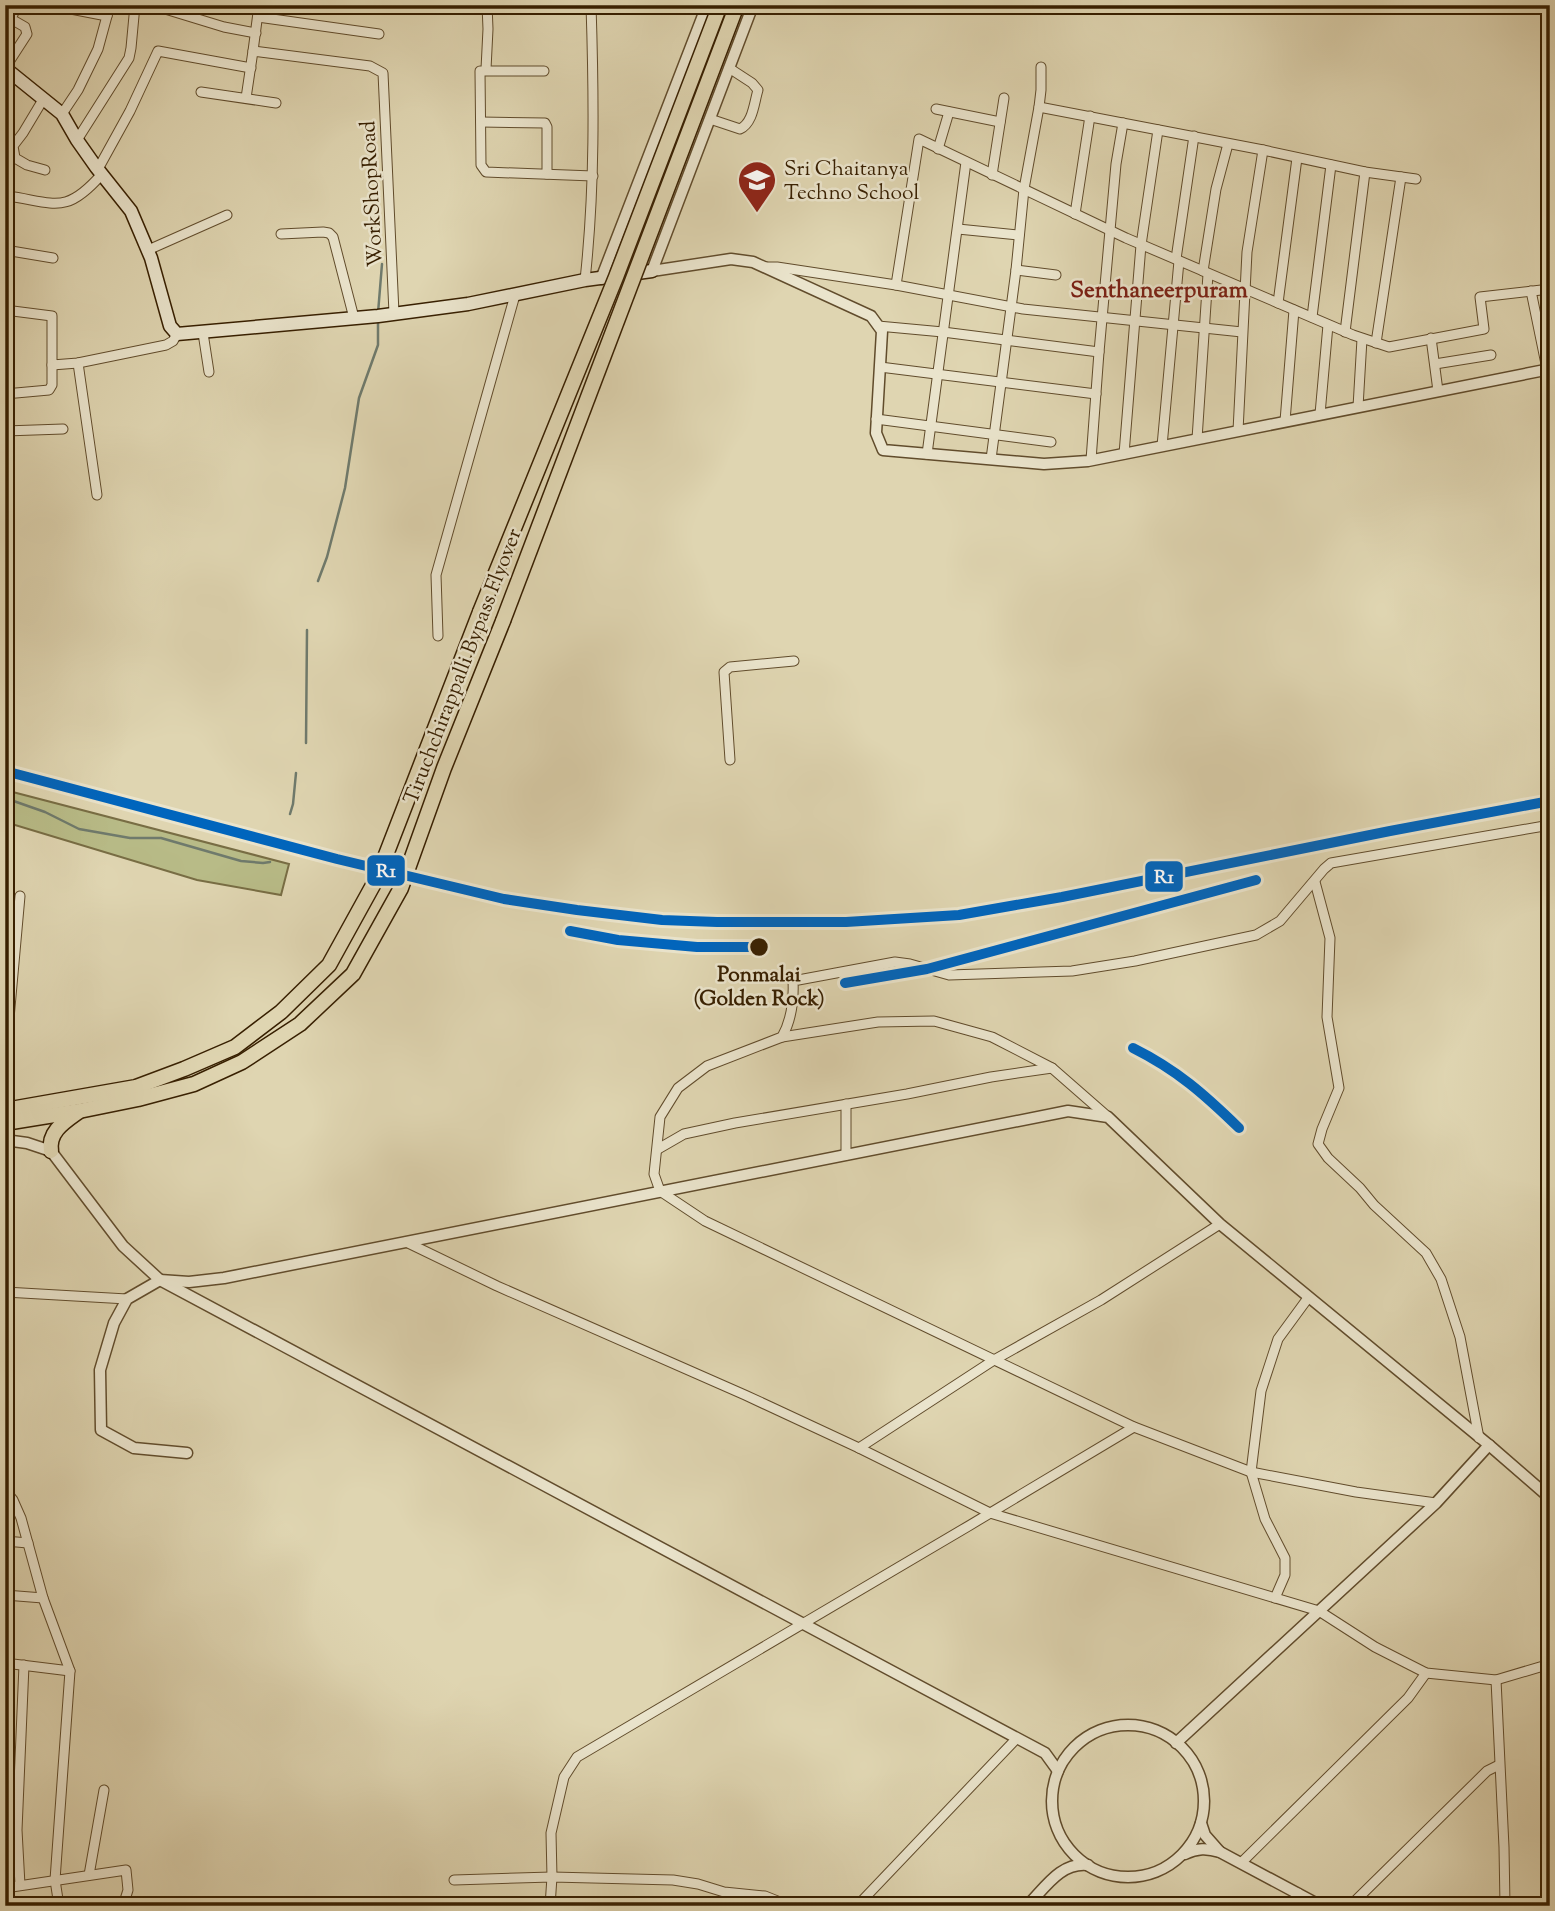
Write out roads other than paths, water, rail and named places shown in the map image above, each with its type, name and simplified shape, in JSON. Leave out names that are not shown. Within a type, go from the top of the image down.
[{"type":"highway","name":"Tiruchchirappalli Bypass Flyover","points":[[5,1123],[79,1111],[137,1093],[235,1047],[281,1012],[329,965],[377,878],[485,599],[616,277],[720,5]]},
{"type":"highway","name":"Tiruchchirappalli Bypass Flyover","points":[[5,1110],[194,1084],[242,1062],[300,1024],[353,974],[401,888],[444,768],[503,621],[737,5]]},
{"type":"highway","points":[[51,1151],[50,1142],[54,1132],[79,1111]]},
{"type":"main road","points":[[5,68],[62,114],[77,140],[131,211],[148,250],[170,326],[177,334],[354,318],[468,304],[652,271]]},
{"type":"street","points":[[5,68],[27,34],[25,27],[11,19],[17,5]]},
{"type":"street","points":[[50,5],[107,16]]},
{"type":"street","points":[[62,114],[78,90],[98,49],[110,5]]},
{"type":"street","points":[[77,140],[129,58],[135,5]]},
{"type":"street","points":[[152,5],[224,27],[256,33]]},
{"type":"street","points":[[246,98],[259,5]]},
{"type":"street","points":[[364,5],[387,9]]},
{"type":"street","points":[[486,69],[487,5]]},
{"type":"street","points":[[585,281],[593,176],[591,5]]},
{"type":"street","points":[[601,279],[707,5]]},
{"type":"street","points":[[753,5],[652,271],[731,259],[753,262],[871,316],[882,331],[876,433],[883,450],[1044,464],[1091,460],[1548,369],[1531,291]]},
{"type":"street","points":[[258,17],[379,34]]},
{"type":"street","points":[[5,212],[6,195],[62,204],[71,202],[88,190],[100,172],[158,51],[251,68]]},
{"type":"street","name":"WorkShopRoad","points":[[253,51],[370,66],[383,73],[394,313]]},
{"type":"street","points":[[991,459],[1024,189],[1039,107],[1041,67]]},
{"type":"street","points":[[710,119],[740,129],[746,126],[749,120],[758,90],[729,68]]},
{"type":"street","points":[[544,71],[480,71],[481,164],[486,172],[593,176]]},
{"type":"street","points":[[201,92],[276,103]]},
{"type":"street","points":[[44,98],[12,150],[15,158],[45,170]]},
{"type":"street","points":[[992,175],[1004,98]]},
{"type":"street","points":[[1039,107],[1365,172],[1416,179]]},
{"type":"street","points":[[936,108],[1000,122]]},
{"type":"street","points":[[938,149],[949,112]]},
{"type":"street","points":[[1075,214],[1090,116]]},
{"type":"street","points":[[481,122],[545,123],[547,174]]},
{"type":"street","points":[[1091,460],[1109,230],[1123,122]]},
{"type":"street","points":[[1124,454],[1142,245],[1158,130]]},
{"type":"street","points":[[1162,446],[1177,260],[1194,136]]},
{"type":"street","points":[[896,285],[919,139],[1142,245],[1328,325],[1389,347],[1484,329],[1480,296],[1550,289]]},
{"type":"street","points":[[1197,439],[1206,272],[1216,189],[1228,144]]},
{"type":"street","points":[[1238,431],[1247,252],[1263,150]]},
{"type":"street","points":[[1278,303],[1297,158]]},
{"type":"street","points":[[927,454],[966,162]]},
{"type":"street","points":[[1312,317],[1331,165]]},
{"type":"street","points":[[1345,332],[1365,172]]},
{"type":"street","points":[[1376,343],[1401,177]]},
{"type":"street","points":[[148,250],[227,215]]},
{"type":"street","points":[[958,229],[1019,235]]},
{"type":"street","points":[[281,234],[323,232],[333,237],[354,318]]},
{"type":"street","points":[[5,250],[53,258]]},
{"type":"street","points":[[766,267],[896,285],[1010,307],[1242,332]]},
{"type":"street","points":[[1016,270],[1056,275]]},
{"type":"street","points":[[438,636],[436,575],[515,295]]},
{"type":"street","points":[[5,310],[52,316],[52,385],[49,390],[5,394]]},
{"type":"street","points":[[1286,421],[1294,310]]},
{"type":"street","points":[[1320,414],[1328,325]]},
{"type":"street","points":[[878,326],[1099,352]]},
{"type":"street","points":[[203,333],[209,372]]},
{"type":"street","points":[[52,365],[78,363],[166,345],[173,341],[177,334]]},
{"type":"street","points":[[1431,338],[1438,391]]},
{"type":"street","points":[[1358,407],[1362,339]]},
{"type":"street","points":[[1435,364],[1491,355]]},
{"type":"street","points":[[78,363],[97,495]]},
{"type":"street","points":[[880,367],[1096,394]]},
{"type":"street","points":[[876,419],[1051,442]]},
{"type":"street","points":[[5,431],[63,429]]},
{"type":"street","points":[[730,760],[723,673],[730,667],[794,661]]},
{"type":"street","points":[[782,1037],[789,1025],[793,981],[895,962],[948,975],[1072,971],[1135,961],[1256,935],[1280,921],[1331,863],[1550,825]]},
{"type":"street","points":[[1315,882],[1330,938],[1327,1017],[1339,1088],[1318,1144],[1328,1158],[1374,1205],[1426,1253],[1441,1279],[1460,1337],[1479,1438]]},
{"type":"street","points":[[5,1063],[20,896]]},
{"type":"street","points":[[1436,1503],[1356,1492],[1251,1472],[1134,1427],[705,1221],[660,1191],[654,1174],[660,1117],[678,1088],[707,1066],[782,1037],[878,1022],[934,1021],[992,1037],[1052,1068],[1108,1117],[1220,1224],[1550,1498]]},
{"type":"street","points":[[658,1149],[684,1134],[1052,1068]]},
{"type":"street","points":[[846,1104],[846,1155]]},
{"type":"street","points":[[187,1453],[134,1448],[101,1430],[100,1370],[114,1323],[127,1299],[160,1280],[188,1282],[223,1278],[1068,1111],[1108,1117]]},
{"type":"street","points":[[5,1140],[27,1143],[51,1151],[123,1246],[160,1280],[1045,1753],[1058,1771]]},
{"type":"street","points":[[859,1448],[994,1360],[1101,1300],[1220,1224]]},
{"type":"street","points":[[406,1242],[497,1286],[745,1395],[990,1513],[1319,1611],[1375,1647],[1426,1673],[1496,1680],[1550,1664]]},
{"type":"street","points":[[5,1292],[127,1299]]},
{"type":"street","points":[[1275,1598],[1285,1575],[1284,1558],[1265,1519],[1251,1472],[1261,1391],[1278,1339],[1308,1298]]},
{"type":"street","points":[[550,1906],[551,1833],[564,1777],[577,1757],[804,1625],[1134,1427]]},
{"type":"street","points":[[1176,1742],[1436,1503],[1489,1446]]},
{"type":"street","points":[[5,1490],[21,1518],[43,1598],[69,1671],[55,1880],[59,1906]]},
{"type":"street","points":[[5,1541],[28,1542]]},
{"type":"street","points":[[5,1595],[43,1598]]},
{"type":"street","points":[[5,1663],[69,1671]]},
{"type":"street","points":[[20,1885],[17,1830],[24,1665]]},
{"type":"street","points":[[1241,1863],[1408,1698],[1426,1673]]},
{"type":"street","points":[[1496,1680],[1505,1906]]},
{"type":"street","points":[[1180,1856],[1193,1841],[1201,1823],[1204,1803],[1202,1784],[1195,1765],[1184,1749],[1159,1732],[1130,1725],[1111,1727],[1092,1734],[1069,1753],[1058,1771],[1052,1808],[1056,1827],[1065,1844],[1088,1865],[1116,1876],[1136,1876],[1155,1872],[1195,1849],[1209,1849],[1220,1852],[1321,1906]]},
{"type":"street","points":[[857,1906],[1017,1738]]},
{"type":"street","points":[[1045,1753],[1069,1753]]},
{"type":"street","points":[[1350,1906],[1487,1771],[1499,1765]]},
{"type":"street","points":[[89,1875],[104,1790]]},
{"type":"street","points":[[1201,1823],[1205,1835],[1220,1852]]},
{"type":"street","points":[[1027,1906],[1062,1870],[1066,1859],[1065,1844]]},
{"type":"street","points":[[1062,1870],[1075,1865],[1088,1865]]},
{"type":"street","points":[[5,1888],[126,1870],[128,1890],[123,1906]]},
{"type":"street","points":[[454,1880],[552,1877],[673,1880],[724,1892],[765,1896],[790,1906]]},
{"type":"street","points":[[1291,1906],[1298,1893]]},
{"type":"waterway","points":[[378,313],[382,264]]},
{"type":"waterway","points":[[318,581],[345,488],[359,398],[378,345],[378,320]]},
{"type":"waterway","points":[[306,743],[307,630]]},
{"type":"waterway","points":[[290,814],[296,773]]},
{"type":"waterway","points":[[5,798],[45,812],[79,829],[130,838],[161,838],[241,861],[270,862]]},
{"type":"place","name":"Sri Chaitanya Techno School","points":[[757,214]]},
{"type":"place","name":"Ponmalai (Golden Rock)","points":[[759,947]]},
{"type":"district","name":"Senthaneerpuram","points":[[1159,289]]}]
